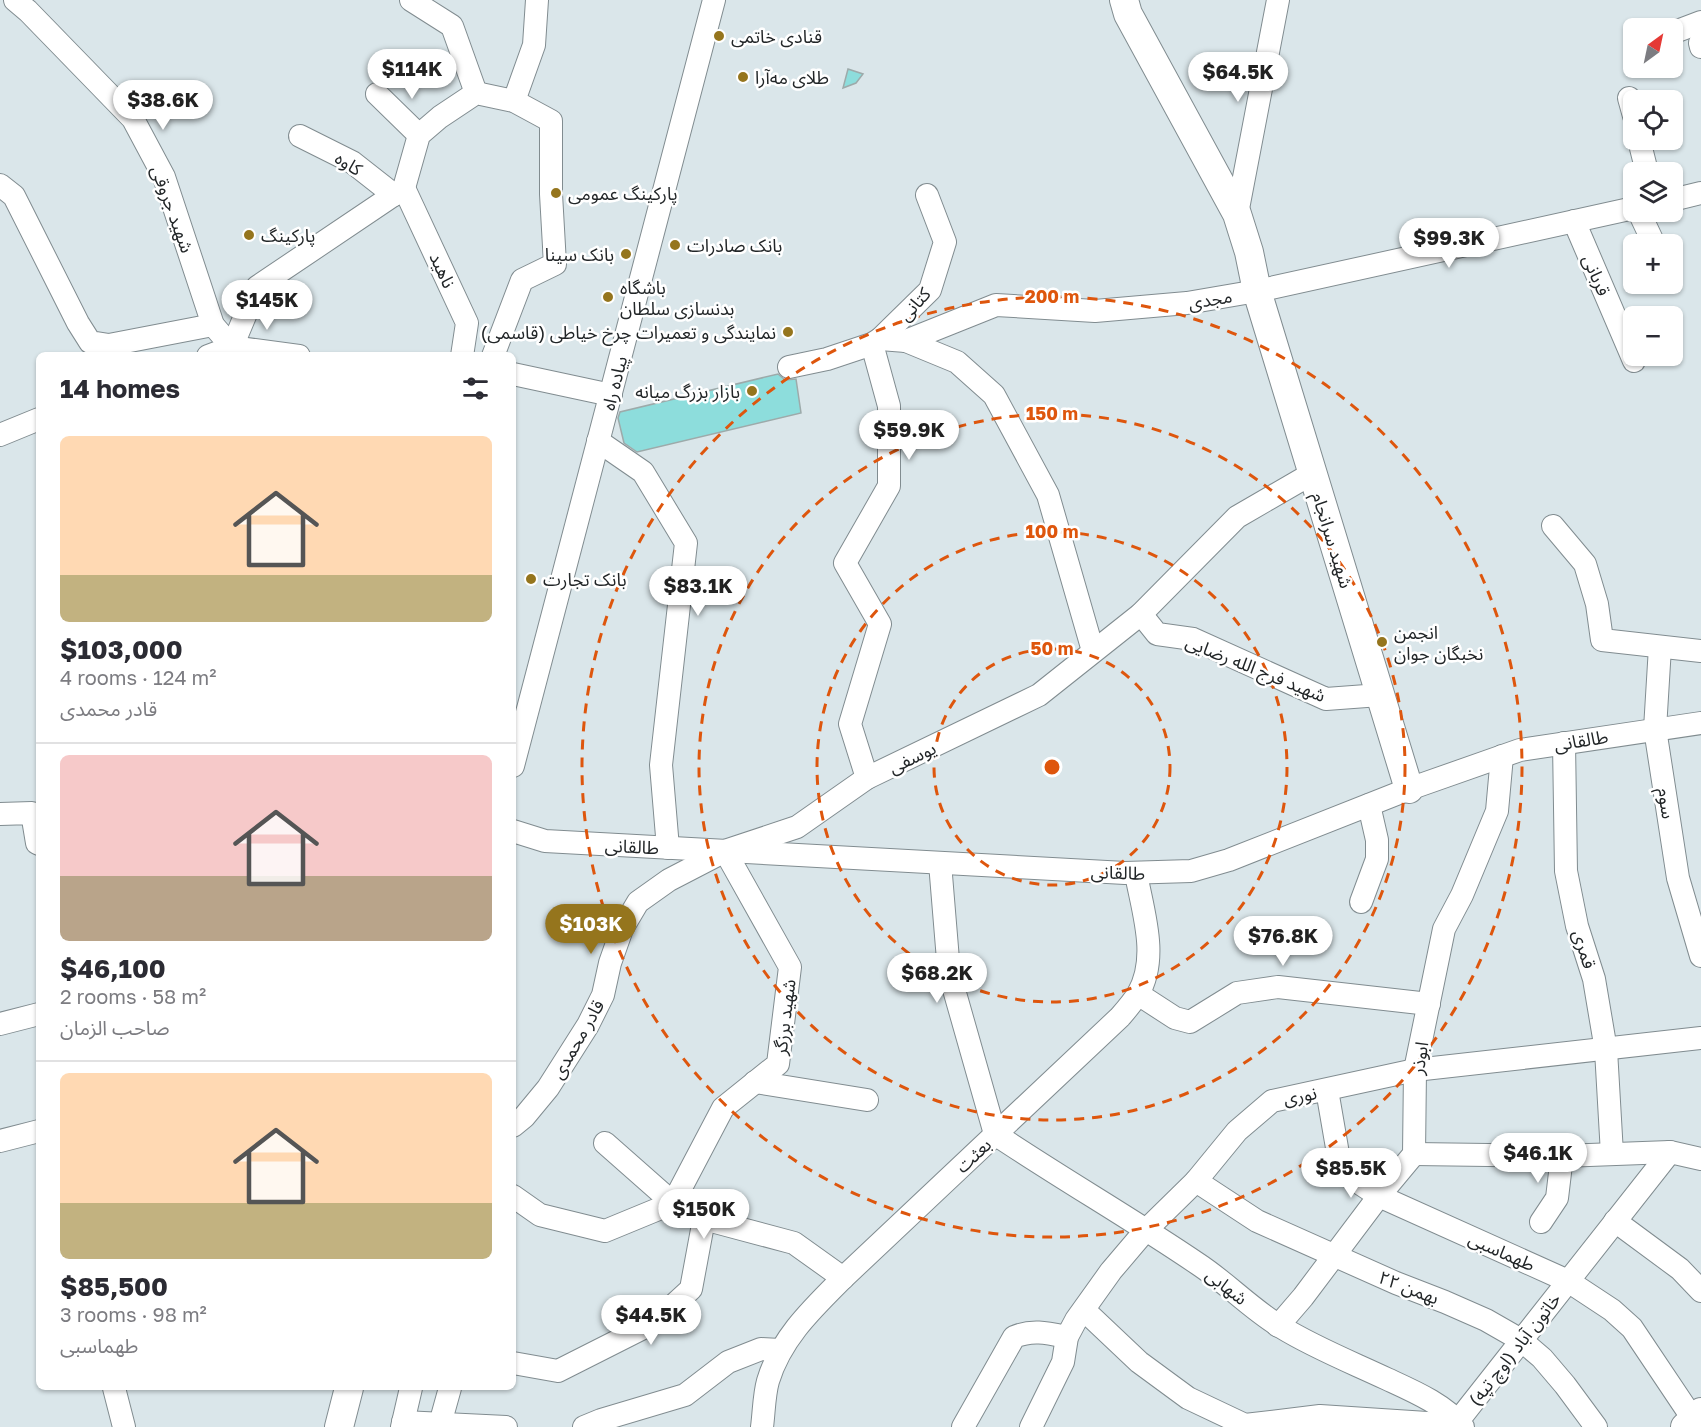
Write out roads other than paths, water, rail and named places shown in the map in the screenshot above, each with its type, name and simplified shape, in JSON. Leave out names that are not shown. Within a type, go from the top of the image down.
[{"type":"main road","name":"شهید سرانجام","points":[[1124,0],[1128,14],[1237,214],[1249,252],[1257,291],[1409,789]]},
{"type":"main road","points":[[339,1427],[348,1390]]},
{"type":"street","name":"شهید جروقی","points":[[15,0],[133,119],[165,177],[213,325]]},
{"type":"street","points":[[411,0],[452,26],[476,93]]},
{"type":"street","points":[[514,101],[534,45],[537,0]]},
{"type":"street","name":"پیاده راه","points":[[516,755],[714,0]]},
{"type":"street","points":[[1237,214],[1278,0]]},
{"type":"street","points":[[1683,35],[1701,37]]},
{"type":"street","points":[[232,351],[257,288],[399,192],[419,135],[440,117],[476,93],[514,101],[550,121],[555,264],[522,280],[495,352]]},
{"type":"street","points":[[377,94],[419,135]]},
{"type":"street","name":"کاوه","points":[[300,136],[352,162],[399,192]]},
{"type":"street","points":[[0,185],[14,196],[78,323],[90,342],[109,345],[213,325],[232,351]]},
{"type":"street","name":"ناهید","points":[[399,192],[467,323],[463,352]]},
{"type":"street","points":[[1683,197],[1701,193]]},
{"type":"street","name":"کتانی","points":[[876,341],[930,290],[945,242],[927,195]]},
{"type":"street","name":"مجدی","points":[[789,367],[827,359],[876,341],[906,341],[996,305],[1095,311],[1187,303],[1257,291],[1623,210]]},
{"type":"street","name":"قربانی","points":[[1574,221],[1623,335]]},
{"type":"street","points":[[867,778],[849,724],[880,624],[845,563],[889,486],[889,406],[876,341]]},
{"type":"street","points":[[906,341],[957,362],[994,395],[1048,495],[1093,651]]},
{"type":"street","points":[[516,375],[611,395]]},
{"type":"street","points":[[0,435],[36,420]]},
{"type":"street","points":[[598,441],[643,472],[686,543],[661,765],[668,848]]},
{"type":"street","name":"یوسفی","points":[[725,851],[797,827],[867,778],[1039,695],[1141,614],[1237,517],[1313,474]]},
{"type":"street","points":[[1553,526],[1585,564],[1597,604],[1602,640],[1701,651]]},
{"type":"street","name":"شهید فرج الله رضایی","points":[[1141,614],[1157,634],[1193,639],[1326,699],[1380,695]]},
{"type":"street","name":"سوم","points":[[1660,647],[1655,729],[1691,887],[1701,956]]},
{"type":"street","name":"طالقانی","points":[[516,832],[545,841],[1131,873],[1191,871],[1229,861],[1409,789],[1520,750],[1701,723]]},
{"type":"street","name":"قمری","points":[[1564,743],[1566,871],[1577,926],[1594,979],[1606,1050],[1612,1154]]},
{"type":"street","name":"ابوذر","points":[[1414,1154],[1415,1070],[1444,929],[1462,895],[1497,811],[1502,756]]},
{"type":"street","points":[[1361,902],[1377,860],[1377,840],[1369,805]]},
{"type":"street","points":[[0,814],[32,813],[36,837]]},
{"type":"street","name":"شهید برزگر","points":[[673,1203],[723,1108],[778,1064],[790,966],[725,851]]},
{"type":"street","name":"قادر محمدی","points":[[516,1124],[548,1088],[588,1025],[603,996],[610,963],[622,929],[638,902],[669,880],[725,851]]},
{"type":"street","points":[[940,863],[949,972],[995,1134]]},
{"type":"street","name":"بعثت","points":[[762,1427],[767,1383],[780,1350],[799,1323],[843,1278],[1120,1017],[1138,994],[1147,971],[1149,943],[1131,873]]},
{"type":"street","points":[[1138,994],[1175,1018],[1190,1022],[1237,993],[1278,987],[1429,1004]]},
{"type":"street","points":[[0,1024],[36,1015]]},
{"type":"street","name":"نوری","points":[[1030,1427],[1063,1362],[1067,1337],[1111,1271],[1145,1231],[1196,1181],[1237,1131],[1272,1101],[1415,1070],[1701,1038]]},
{"type":"street","points":[[754,1082],[867,1100]]},
{"type":"street","name":"طهماسبی","points":[[1327,1090],[1341,1171],[1379,1196],[1568,1281],[1612,1310],[1632,1328],[1693,1419]]},
{"type":"street","points":[[0,1141],[36,1132]]},
{"type":"street","name":"شهابی","points":[[995,1134],[1199,1264],[1278,1326],[1423,1396],[1460,1424]]},
{"type":"street","points":[[605,1143],[673,1203],[704,1219],[794,1243],[843,1278]]},
{"type":"street","points":[[1278,1326],[1335,1257],[1379,1196],[1414,1154],[1562,1156],[1670,1152],[1701,1159]]},
{"type":"street","name":"خاتون آباد (اوچ تپه)","points":[[1084,1310],[1139,1362],[1188,1398],[1245,1425],[1320,1416],[1460,1424],[1521,1340],[1670,1152]]},
{"type":"street","points":[[1541,1222],[1557,1198],[1562,1156]]},
{"type":"street","name":"۲۲ بهمن","points":[[1196,1181],[1257,1221],[1335,1257],[1486,1320],[1521,1340],[1542,1358],[1565,1384],[1596,1427]]},
{"type":"street","points":[[516,1198],[540,1215],[605,1231],[673,1203]]},
{"type":"street","points":[[516,1364],[558,1371],[655,1322],[691,1288],[704,1219]]},
{"type":"street","points":[[1615,1221],[1680,1269],[1701,1291]]},
{"type":"street","points":[[963,1427],[1014,1337],[1025,1332],[1042,1332],[1067,1337]]},
{"type":"street","points":[[584,1427],[685,1395],[728,1362],[761,1348],[780,1350]]},
{"type":"street","points":[[115,1390],[124,1427]]},
{"type":"street","points":[[411,1390],[403,1424],[506,1427]]},
{"type":"street","points":[[440,1424],[449,1390]]},
{"type":"place","name":"قنادی خاتمی","points":[[719,36]]},
{"type":"place","name":"طلای مه‌آرا","points":[[743,77]]},
{"type":"place","name":"پارکینگ عمومی","points":[[556,193]]},
{"type":"place","name":"پارکینگ","points":[[249,235]]},
{"type":"place","name":"بانک صادرات","points":[[675,245]]},
{"type":"place","name":"بانک سینا","points":[[626,254]]},
{"type":"place","name":"باشگاه بدنسازی سلطان","points":[[608,297]]},
{"type":"place","name":"نمایندگی و تعمیرات چرخ خیاطی (قاسمی)","points":[[788,332]]},
{"type":"place","name":"بازار بزرگ میانه","points":[[752,391]]},
{"type":"place","name":"بانک تجارت","points":[[531,579]]},
{"type":"place","name":"انجمن نخبگان جوان","points":[[1382,642]]}]
